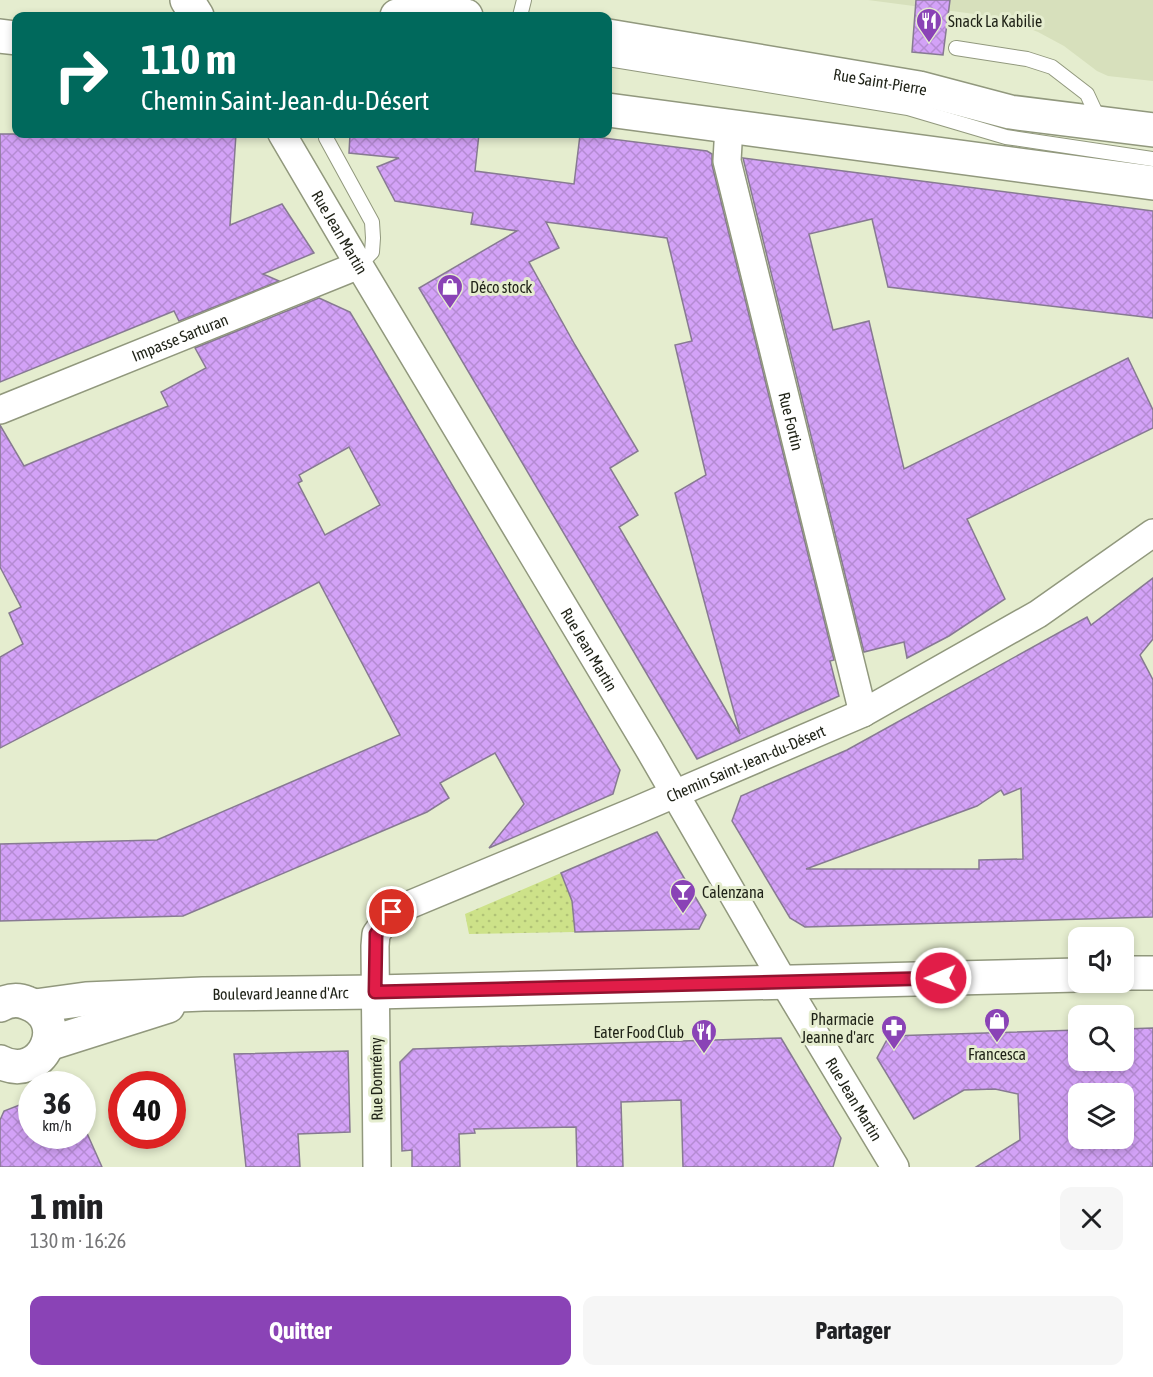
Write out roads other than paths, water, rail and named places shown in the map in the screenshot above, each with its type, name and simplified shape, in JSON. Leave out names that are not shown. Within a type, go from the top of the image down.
[{"type":"street","points":[[420,0],[453,12]]},
{"type":"street","name":"Rue Saint-Pierre","points":[[612,37],[919,88],[1010,112],[1153,130]]},
{"type":"street","points":[[612,111],[1153,183]]},
{"type":"street","name":"Rue Fortin","points":[[729,126],[727,161],[863,713]]},
{"type":"street","name":"Rue Jean Martin","points":[[284,138],[676,794],[891,1165]]},
{"type":"street","name":"Impasse Sarturan","points":[[0,410],[359,265]]},
{"type":"street","name":"Chemin Saint-Jean-du-Désert","points":[[375,992],[376,934],[392,912],[676,794],[863,713],[1038,614],[1153,533]]},
{"type":"street","points":[[1134,973],[1153,972]]},
{"type":"street","name":"Boulevard Jeanne d'Arc","points":[[1,1004],[13,1000],[35,1006],[86,999],[203,994],[1068,975]]},
{"type":"street","name":"Rue Domrémy","points":[[375,992],[377,1167]]},
{"type":"street","name":"Boulevard Jeanne d'Arc","points":[[1,1063],[13,1066],[34,1062],[43,1054],[48,1044],[203,994]]},
{"type":"street","points":[[35,1006],[43,1013],[48,1023],[50,1034],[48,1044]]},
{"type":"lane","points":[[956,48],[1027,59],[1052,67],[1087,94],[1101,124]]},
{"type":"lane","points":[[612,59],[908,108],[1006,137],[1153,159]]},
{"type":"lane","points":[[326,138],[372,222],[374,238],[372,252],[359,265]]},
{"type":"place","name":"Snack La Kabilie","points":[[929,44]]},
{"type":"place","name":"Déco stock","points":[[450,310]]},
{"type":"place","name":"Calenzana","points":[[683,915]]},
{"type":"place","name":"Francesca","points":[[997,1044]]},
{"type":"place","name":"Pharmacie Jeanne d'arc","points":[[894,1051]]},
{"type":"place","name":"Eater Food Club","points":[[704,1055]]}]
